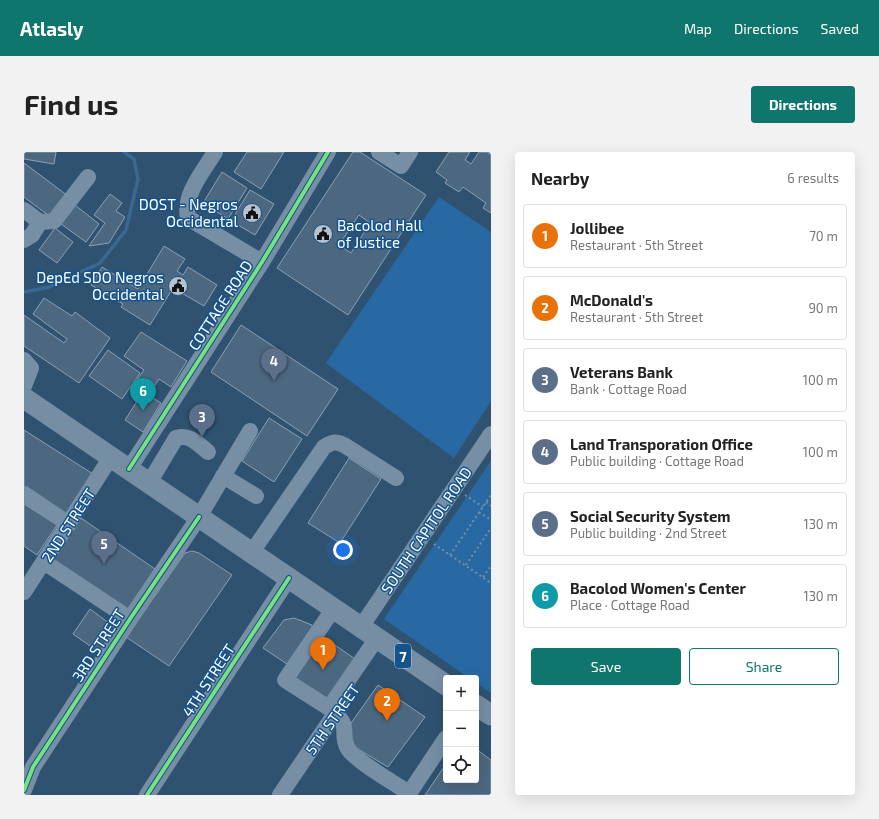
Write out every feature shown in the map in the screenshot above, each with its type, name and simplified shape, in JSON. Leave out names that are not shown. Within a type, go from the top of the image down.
[{"type":"main road","name":"7","points":[[24,398],[443,683]]},
{"type":"main road","points":[[479,707],[491,715]]},
{"type":"street","points":[[214,152],[190,194],[186,208],[188,218],[262,262]]},
{"type":"street","name":"COTTAGE ROAD","points":[[129,469],[262,262],[328,152]]},
{"type":"street","points":[[379,152],[402,166],[410,152]]},
{"type":"street","points":[[24,210],[40,222],[54,221],[88,177]]},
{"type":"street","points":[[24,240],[32,235],[40,222]]},
{"type":"street","points":[[24,360],[31,368],[24,386]]},
{"type":"street","name":"3RD STREET","points":[[24,790],[33,767],[199,517],[250,431]]},
{"type":"street","name":"SOUTH CAPITOL ROAD","points":[[374,636],[422,536],[491,434]]},
{"type":"street","points":[[149,483],[176,438],[183,436],[190,438],[208,452]]},
{"type":"street","points":[[252,552],[324,448],[331,442],[337,441],[344,444],[396,478]]},
{"type":"street","name":"2ND STREET","points":[[24,592],[111,457]]},
{"type":"street","points":[[223,476],[256,496]]},
{"type":"street","points":[[24,494],[69,524]]},
{"type":"street","points":[[44,562],[130,619]]},
{"type":"street","name":"4TH STREET","points":[[147,795],[289,578]]},
{"type":"street","points":[[334,608],[286,680],[329,708],[374,636]]},
{"type":"street","name":"5TH STREET","points":[[280,795],[335,713],[374,636]]},
{"type":"street","points":[[335,713],[343,721],[347,747],[354,756],[409,794],[443,743]]},
{"type":"path","points":[[454,488],[483,507]]},
{"type":"path","points":[[450,555],[491,495]]},
{"type":"path","points":[[486,502],[491,506]]},
{"type":"path","points":[[479,512],[491,520]]},
{"type":"path","points":[[466,566],[491,528]]},
{"type":"path","points":[[422,536],[491,583]]},
{"type":"path","points":[[483,577],[491,566]]},
{"type":"shaded area","points":[[439,197],[491,232],[491,401],[454,458],[326,363]]},
{"type":"shaded area","points":[[491,461],[491,693],[479,685],[479,675],[465,675],[384,619]]},
{"type":"building","points":[[24,152],[56,152],[54,164],[24,159]]},
{"type":"building","points":[[247,152],[284,152],[261,189],[234,172]]},
{"type":"building","name":"Bacolod Hall of Justice","points":[[353,152],[360,152],[426,195],[348,315],[277,268]],"holes":[[[359,215],[370,223],[351,253],[339,245]]]},
{"type":"building","points":[[449,152],[470,152],[465,160],[471,164],[479,152],[487,152],[491,155],[491,213],[483,208],[486,203],[463,187],[459,192],[445,183],[447,180],[436,172]]},
{"type":"building","points":[[24,163],[68,196],[52,218],[24,197]]},
{"type":"building","points":[[222,172],[247,188],[228,219],[203,203]]},
{"type":"building","name":"DOST - Negros Occidental","points":[[250,190],[274,204],[255,235],[231,221]]},
{"type":"building","points":[[110,194],[122,203],[116,211],[125,217],[109,243],[89,246],[105,223],[94,215]]},
{"type":"building","points":[[75,205],[99,224],[86,242],[61,224]]},
{"type":"building","points":[[55,228],[73,242],[57,263],[39,250]]},
{"type":"building","name":"DepEd SDO Negros Occidental","points":[[164,246],[185,259],[177,271],[183,275],[188,267],[217,285],[204,306],[173,288],[150,325],[121,307],[123,304],[91,285],[102,267],[138,289]]},
{"type":"building","points":[[44,298],[72,316],[75,312],[110,338],[79,383],[24,346],[24,315],[64,343],[67,339],[33,314]]},
{"type":"building","points":[[241,325],[338,389],[307,436],[211,372]]},
{"type":"building","points":[[141,332],[187,361],[171,387],[159,379],[149,394],[133,385],[144,370],[124,356]]},
{"type":"building","points":[[108,350],[140,373],[122,399],[89,376]]},
{"type":"building","points":[[143,392],[161,403],[143,432],[125,420]]},
{"type":"building","points":[[269,418],[302,439],[274,482],[242,461]]},
{"type":"building","points":[[24,430],[93,474],[66,517],[24,491]]},
{"type":"building","points":[[349,458],[381,479],[340,543],[308,523]]},
{"type":"building","points":[[24,504],[57,525],[37,555],[24,546]]},
{"type":"building","points":[[81,518],[155,569],[127,610],[53,560]]},
{"type":"building","points":[[192,551],[199,553],[232,575],[169,666],[126,637],[185,553]]},
{"type":"building","points":[[90,609],[117,629],[100,653],[73,634]]},
{"type":"building","points":[[294,618],[312,625],[312,635],[290,666],[263,648],[284,620]]},
{"type":"building","points":[[319,634],[358,661],[328,705],[289,678]]},
{"type":"building","points":[[378,685],[425,717],[388,767],[353,746],[349,726]]},
{"type":"building","points":[[479,751],[491,760],[491,795],[425,795],[443,768],[443,783],[479,783]]},
{"type":"waterway","points":[[24,292],[49,287],[100,263],[126,230],[138,179],[134,159],[124,152]]},
{"type":"cycle path","points":[[129,469],[262,262],[328,152]]},
{"type":"cycle path","points":[[24,790],[33,767],[199,517]]},
{"type":"cycle path","points":[[147,795],[289,578]]},
{"type":"place","name":"DOST - Negros Occidental","points":[[252,213]]},
{"type":"place","name":"Bacolod Hall of Justice","points":[[323,234]]},
{"type":"place","name":"DepEd SDO Negros Occidental","points":[[178,286]]},
{"type":"place","name":"Land Transporation Office","points":[[274,381]]},
{"type":"place","name":"Bacolod Women's Center","points":[[143,411]]},
{"type":"place","name":"Veterans Bank","points":[[202,437]]},
{"type":"place","name":"Social Security System","points":[[104,564]]},
{"type":"place","name":"Jollibee","points":[[323,670]]},
{"type":"place","name":"McDonald's","points":[[387,721]]}]
